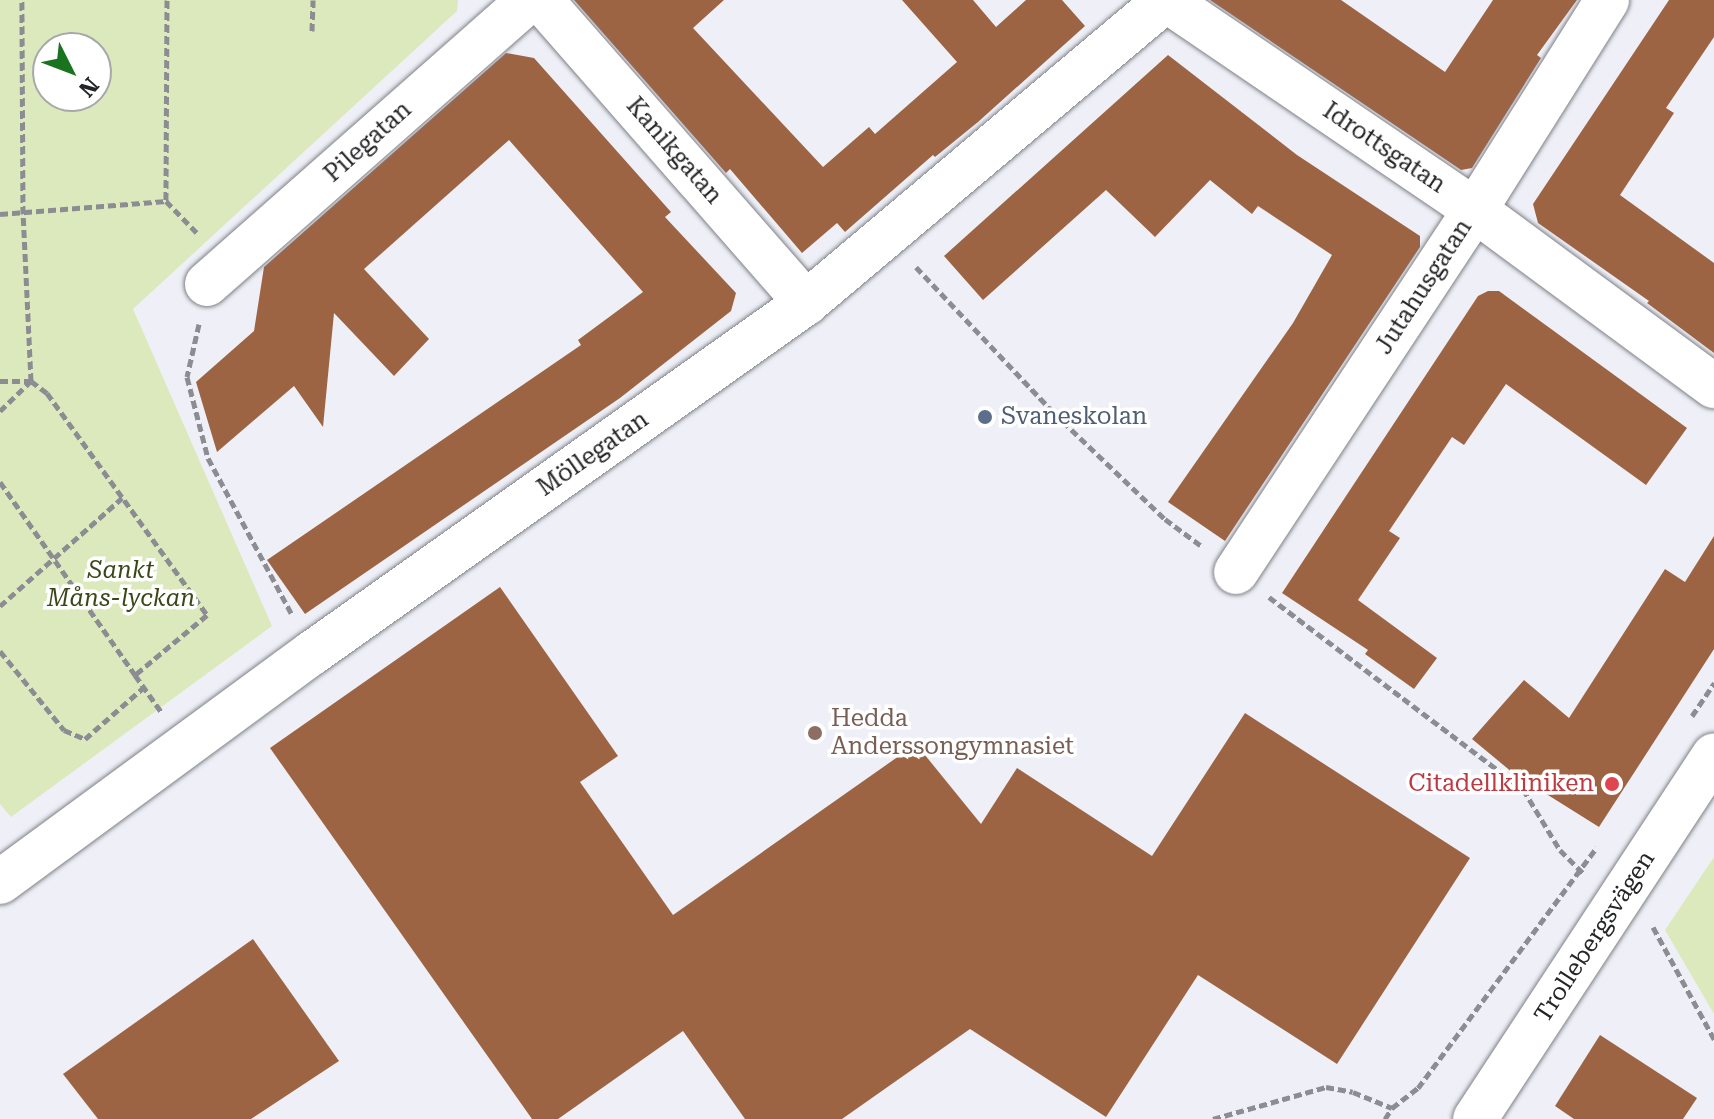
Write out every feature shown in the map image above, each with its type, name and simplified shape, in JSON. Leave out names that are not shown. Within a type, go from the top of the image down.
[{"type":"street","name":"Pilegatan","points":[[207,284],[529,0]]},
{"type":"street","name":"Kanikgatan","points":[[541,0],[806,303]]},
{"type":"street","name":"Möllegatan","points":[[0,882],[312,653],[806,303],[1166,0]]},
{"type":"street","name":"Idrottsgatan","points":[[1166,0],[1475,210],[1714,386]]},
{"type":"street","name":"Jutahusgatan","points":[[1236,572],[1475,210],[1607,0]]},
{"type":"street","name":"Trollebergsvägen","points":[[1475,1119],[1700,740]]},
{"type":"path","points":[[0,411],[31,381],[23,214],[22,0]]},
{"type":"path","points":[[167,0],[166,201],[197,233]]},
{"type":"path","points":[[312,31],[313,0]]},
{"type":"path","points":[[0,214],[166,201]]},
{"type":"path","points":[[207,284],[187,377],[208,458],[312,653]]},
{"type":"path","points":[[0,381],[31,381],[47,393],[207,615],[135,675]]},
{"type":"path","points":[[0,482],[185,746]]},
{"type":"path","points":[[0,606],[122,498]]},
{"type":"path","points":[[0,651],[64,730],[85,739],[144,687]]},
{"type":"path","points":[[1700,740],[1714,683]]},
{"type":"path","points":[[1385,1119],[1392,1108],[1418,1088],[1606,835]]},
{"type":"path","points":[[1652,924],[1714,1039]]},
{"type":"path","points":[[1213,1119],[1326,1087],[1353,1092],[1392,1108]]},
{"type":"green space","name":"Sankt Måns-lyckan","points":[[0,0],[458,0],[457,11],[133,309],[272,626],[11,817],[0,804]]},
{"type":"green space","points":[[1714,857],[1714,1014],[1665,930]]},
{"type":"building","points":[[574,0],[724,0],[693,28],[823,167],[869,127],[875,134],[957,62],[902,0],[973,0],[996,27],[1026,0],[1062,0],[1085,26],[978,122],[935,157],[933,155],[845,232],[837,223],[802,253],[730,169],[726,173]]},
{"type":"building","points":[[1210,0],[1341,0],[1445,72],[1493,0],[1577,0],[1537,55],[1541,58],[1472,168],[1461,170]]},
{"type":"building","points":[[1669,0],[1714,0],[1714,37],[1666,108],[1674,113],[1620,195],[1714,263],[1714,353],[1647,303],[1649,301],[1538,223],[1533,204]]},
{"type":"building","points":[[506,53],[534,58],[671,212],[665,217],[736,293],[731,311],[620,398],[305,614],[267,560],[581,345],[578,340],[643,292],[509,140],[364,269],[429,339],[394,376],[334,313],[323,427],[294,386],[217,452],[196,382],[254,331],[264,267]]},
{"type":"building","points":[[1168,55],[1297,155],[1420,236],[1420,247],[1225,541],[1168,502],[1293,323],[1332,255],[1258,206],[1252,214],[1210,180],[1155,237],[1106,190],[983,300],[944,256]]},
{"type":"building","points":[[1488,291],[1499,291],[1687,428],[1646,485],[1506,384],[1464,445],[1452,437],[1389,531],[1400,538],[1358,600],[1437,658],[1414,689],[1365,654],[1368,650],[1282,593],[1478,296]]},
{"type":"building","points":[[1714,536],[1714,649],[1599,827],[1513,773],[1472,739],[1524,680],[1569,718],[1665,569],[1685,582]]},
{"type":"building","points":[[500,587],[618,756],[580,782],[673,915],[916,744],[981,824],[1017,768],[1152,856],[1245,713],[1470,858],[1337,1064],[1198,975],[1106,1117],[970,1029],[842,1119],[745,1119],[683,1031],[558,1119],[532,1119],[270,748]]},
{"type":"building","points":[[253,939],[339,1061],[251,1119],[98,1119],[63,1074]]},
{"type":"building","points":[[1600,1035],[1697,1098],[1683,1119],[1574,1119],[1555,1106]]},
{"type":"place","name":"Svaneskolan","points":[[985,417]]},
{"type":"place","name":"Hedda Anderssongymnasiet","points":[[815,733]]},
{"type":"place","name":"Citadellkliniken","points":[[1612,784]]}]
